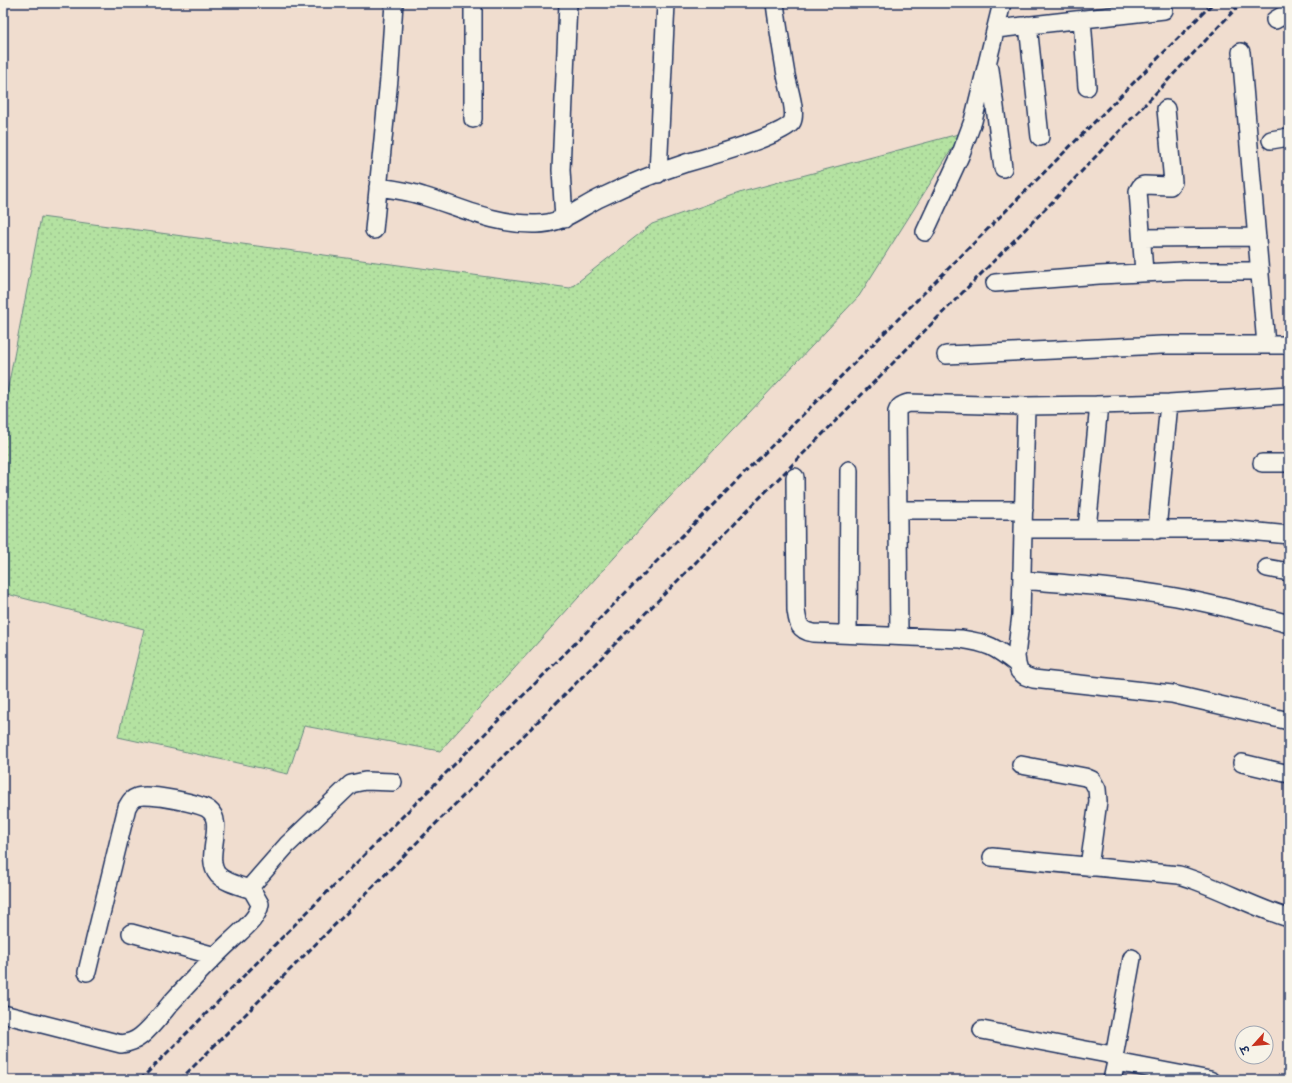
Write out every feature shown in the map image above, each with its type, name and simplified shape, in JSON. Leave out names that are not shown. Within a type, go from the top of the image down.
[{"type":"street","points":[[374,230],[389,79],[394,3]]},
{"type":"street","points":[[473,3],[473,119]]},
{"type":"street","points":[[564,219],[561,170],[568,3]]},
{"type":"street","points":[[658,174],[666,3]]},
{"type":"street","points":[[378,187],[405,191],[423,196],[465,211],[503,222],[537,224],[556,222],[564,219],[603,196],[658,174],[763,138],[786,128],[792,123],[794,115],[775,3]]},
{"type":"street","points":[[925,232],[960,156],[972,121],[1002,3]]},
{"type":"street","points":[[996,29],[1164,10]]},
{"type":"street","points":[[1082,19],[1087,87]]},
{"type":"street","points":[[1028,25],[1040,137]]},
{"type":"street","points":[[1241,52],[1266,345]]},
{"type":"street","points":[[988,61],[1003,168]]},
{"type":"street","points":[[1144,272],[1139,188],[1144,185],[1170,186],[1173,182],[1166,109]]},
{"type":"street","points":[[1271,140],[1289,137]]},
{"type":"street","points":[[1142,238],[1257,237]]},
{"type":"street","points":[[995,283],[1098,274],[1184,271],[1260,271]]},
{"type":"street","points":[[946,355],[1162,345],[1289,345]]},
{"type":"street","points":[[899,636],[897,412],[902,404],[1026,406],[1097,405],[1169,403],[1289,396]]},
{"type":"street","points":[[1156,530],[1169,403]]},
{"type":"street","points":[[1087,529],[1098,415],[1097,405]]},
{"type":"street","points":[[1026,406],[1021,614],[1017,664],[1019,671],[1025,676],[1033,679],[1172,694],[1289,722]]},
{"type":"street","points":[[1262,463],[1289,463]]},
{"type":"street","points":[[848,634],[850,470]]},
{"type":"street","points":[[795,477],[796,610],[798,622],[801,628],[807,632],[961,639],[982,642],[998,649],[1017,664]]},
{"type":"street","points":[[898,510],[1024,510]]},
{"type":"street","points":[[1023,529],[1229,529],[1289,535]]},
{"type":"street","points":[[1267,568],[1289,572]]},
{"type":"street","points":[[1022,580],[1091,586],[1176,597],[1240,611],[1289,624]]},
{"type":"street","points":[[1242,763],[1289,774]]},
{"type":"street","points":[[1021,765],[1085,777],[1092,780],[1097,789],[1098,801],[1089,867]]},
{"type":"street","points":[[3,1014],[121,1044],[129,1043],[141,1036],[257,913],[260,904],[252,890],[252,885],[287,845],[346,788],[357,782],[393,782]]},
{"type":"street","points":[[87,972],[127,807],[131,800],[138,796],[154,796],[181,801],[209,810],[216,824],[213,865],[217,874],[224,880],[252,890]]},
{"type":"street","points":[[992,857],[1179,876],[1198,880],[1258,907],[1289,918]]},
{"type":"street","points":[[131,932],[215,956]]},
{"type":"street","points":[[1112,1080],[1132,958]]},
{"type":"street","points":[[982,1030],[1099,1052],[1115,1059],[1210,1080]]},
{"type":"green space","points":[[962,133],[859,296],[651,517],[440,751],[304,726],[288,774],[118,737],[144,629],[3,593],[3,413],[41,217],[570,288],[652,224],[742,192]]},
{"type":"railway","points":[[140,1080],[1213,3]]},
{"type":"railway","points":[[180,1080],[617,642],[1063,191],[1241,3]]}]
